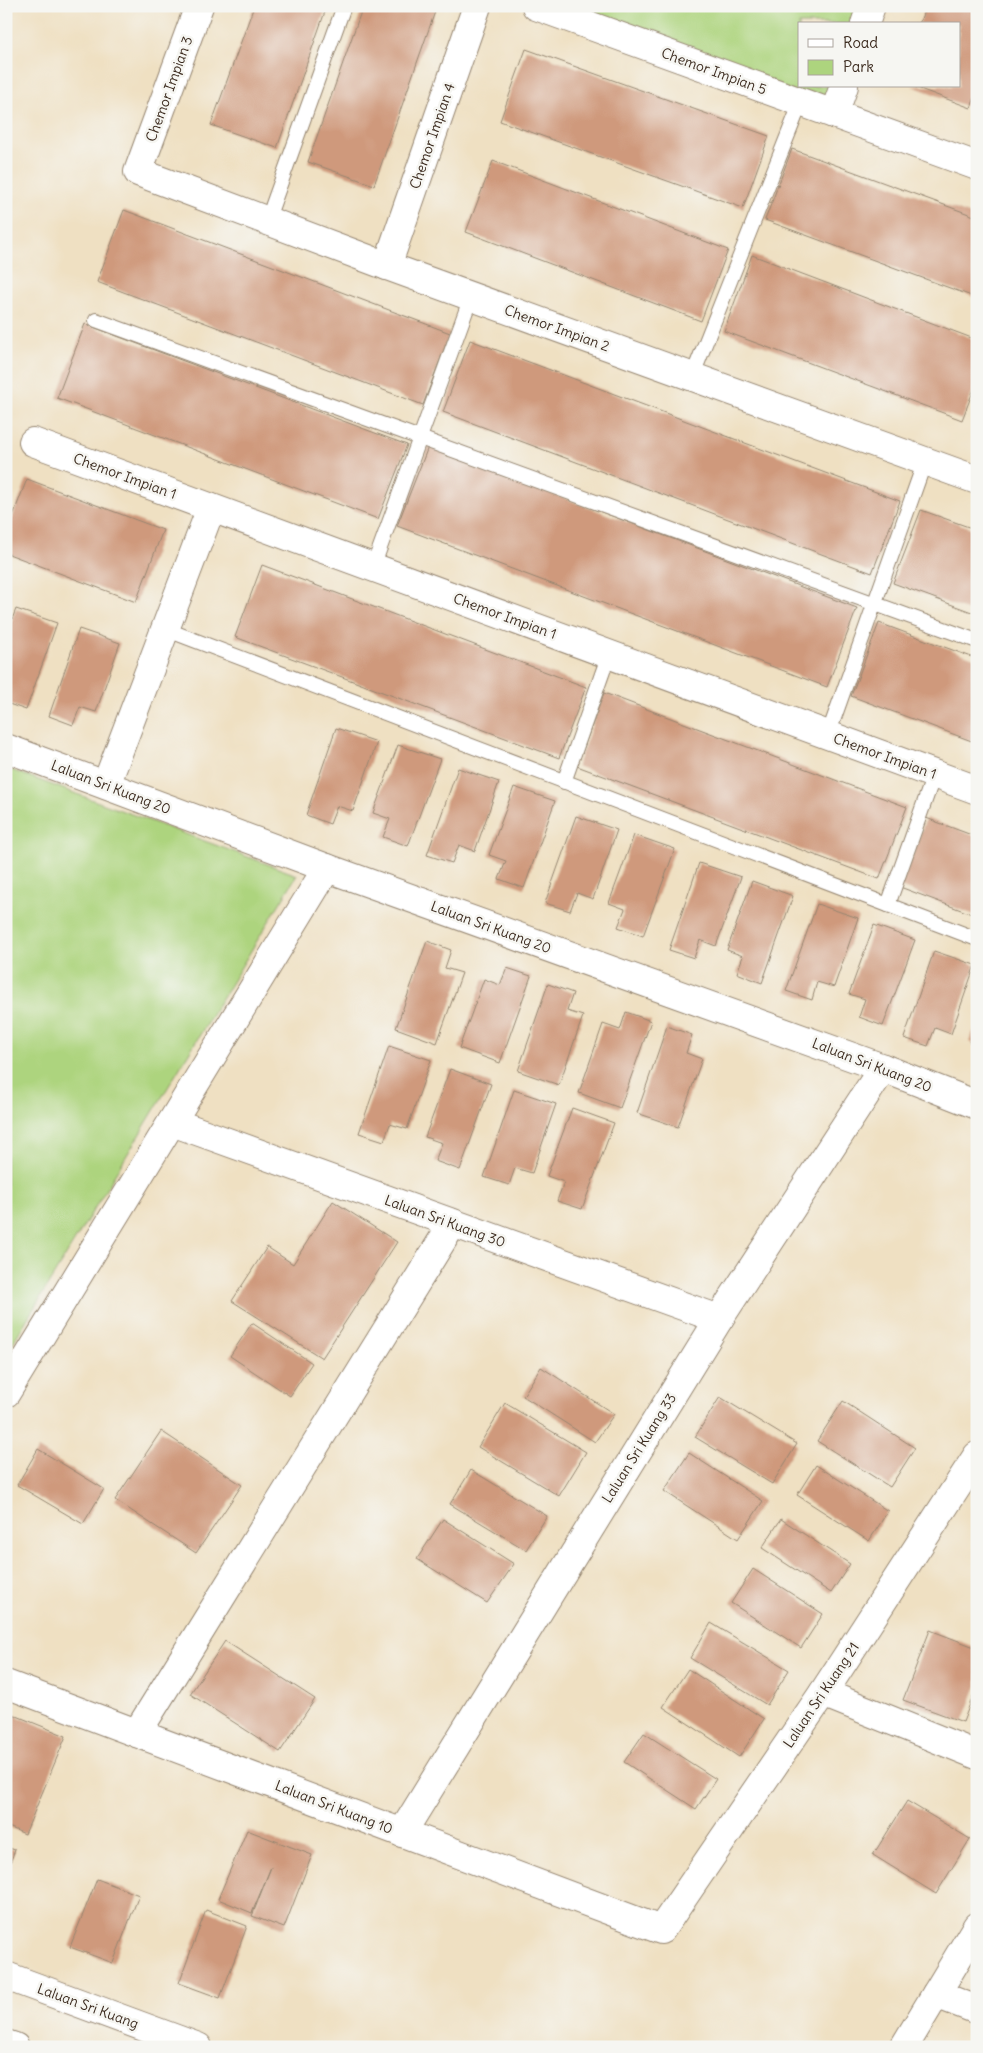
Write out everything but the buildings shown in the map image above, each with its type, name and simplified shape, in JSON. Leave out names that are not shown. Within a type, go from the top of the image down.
[{"type":"street","name":"Chemor Impian 3","points":[[138,172],[199,6]]},
{"type":"street","name":"Chemor Impian 4","points":[[387,266],[478,6]]},
{"type":"street","name":"Chemor Impian 5","points":[[536,6],[977,166]]},
{"type":"street","points":[[866,22],[871,6]]},
{"type":"street","points":[[834,114],[843,88]]},
{"type":"street","name":"Chemor Impian 2","points":[[138,172],[471,297],[977,480]]},
{"type":"street","name":"Chemor Impian 1","points":[[33,442],[977,790]]},
{"type":"street","points":[[106,785],[211,508]]},
{"type":"street","name":"Laluan Sri Kuang 20","points":[[6,748],[327,868],[883,1068],[977,1105]]},
{"type":"street","points":[[6,1392],[327,868]]},
{"type":"street","name":"Laluan Sri Kuang 33","points":[[402,1832],[719,1319],[883,1068]]},
{"type":"street","name":"Laluan Sri Kuang 30","points":[[172,1122],[719,1319]]},
{"type":"street","points":[[137,1733],[453,1223]]},
{"type":"street","name":"Laluan Sri Kuang 21","points":[[661,1930],[823,1693],[976,1459]]},
{"type":"street","name":"Laluan Sri Kuang 10","points":[[6,1684],[661,1930]]},
{"type":"street","points":[[823,1693],[977,1755]]},
{"type":"street","points":[[904,2047],[977,1926]]},
{"type":"street","name":"Laluan Sri Kuang","points":[[6,1976],[198,2047]]},
{"type":"street","points":[[936,1994],[977,2010]]},
{"type":"street","points":[[6,2044],[15,2047]]},
{"type":"lane","points":[[267,221],[344,6]]},
{"type":"lane","points":[[692,377],[801,102]]},
{"type":"lane","points":[[373,568],[471,297]]},
{"type":"lane","points":[[96,320],[977,641]]},
{"type":"lane","points":[[828,735],[926,461]]},
{"type":"lane","points":[[165,629],[977,939]]},
{"type":"lane","points":[[564,782],[609,654]]},
{"type":"lane","points":[[888,905],[934,774]]},
{"type":"green space","points":[[536,6],[871,6],[866,22],[798,22],[798,88],[843,88],[834,114]]},
{"type":"green space","points":[[6,768],[297,875],[6,1354]]}]
